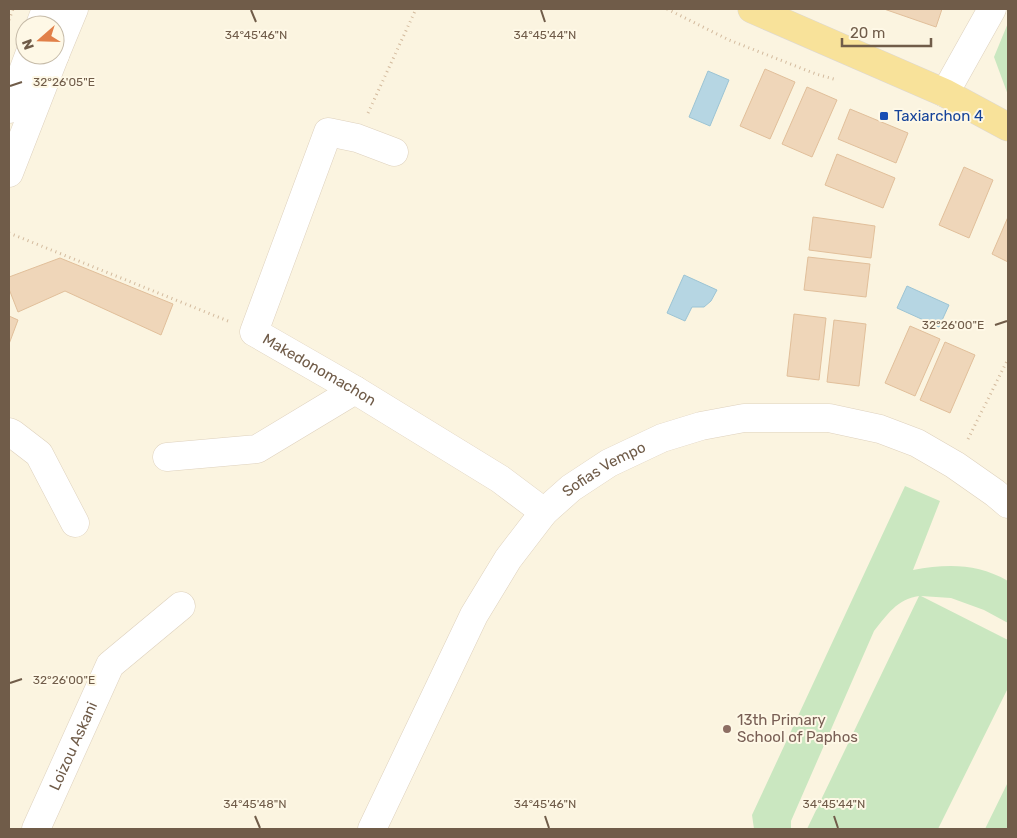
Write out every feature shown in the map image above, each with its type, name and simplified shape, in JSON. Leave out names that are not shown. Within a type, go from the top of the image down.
[{"type":"main road","points":[[752,9],[945,93],[1008,127]]},
{"type":"street","points":[[65,31],[74,9]]},
{"type":"street","points":[[945,93],[992,9]]},
{"type":"street","points":[[9,109],[25,65]]},
{"type":"street","points":[[9,173],[51,65]]},
{"type":"street","name":"Makedonomachon","points":[[394,152],[357,138],[328,132],[254,332],[355,390],[500,479],[544,512]]},
{"type":"street","points":[[167,457],[257,449],[355,390]]},
{"type":"street","name":"Sofias Vempo","points":[[372,829],[474,614],[508,559],[544,512],[572,488],[609,463],[662,438],[701,426],[744,418],[828,418],[880,429],[917,443],[955,465],[1008,504]]},
{"type":"street","points":[[9,432],[39,454],[75,523]]},
{"type":"street","name":"Loizou Askani","points":[[36,829],[110,665],[180,606]]},
{"type":"path","points":[[357,138],[416,9]]},
{"type":"path","points":[[9,233],[254,332]]},
{"type":"path","points":[[955,465],[1008,359]]},
{"type":"green space","points":[[1008,23],[1008,95],[994,57]]},
{"type":"green space","points":[[905,486],[940,501],[913,570],[961,566],[984,571],[1008,581],[1008,623],[984,610],[951,598],[921,596],[1008,640],[1008,688],[938,829],[807,829],[919,596],[905,600],[883,619],[874,631],[791,821],[791,829],[754,829],[752,815]]},
{"type":"green space","points":[[1008,782],[1008,829],[985,829]]},
{"type":"water","points":[[708,71],[729,80],[710,126],[689,117]]},
{"type":"water","points":[[684,275],[717,290],[711,301],[704,307],[692,307],[685,321],[667,313]]},
{"type":"water","points":[[907,286],[949,305],[939,327],[897,308]]},
{"type":"building","points":[[884,9],[942,9],[936,27]]},
{"type":"building","points":[[765,69],[795,82],[770,139],[740,126]]},
{"type":"building","points":[[807,87],[837,100],[812,157],[782,144]]},
{"type":"building","points":[[850,109],[908,133],[896,163],[838,139]]},
{"type":"building","points":[[837,154],[895,178],[883,208],[825,185]]},
{"type":"building","points":[[964,167],[993,180],[969,238],[939,225]]},
{"type":"building","points":[[813,217],[875,226],[871,258],[809,250]]},
{"type":"building","points":[[1008,217],[1008,262],[992,254]]},
{"type":"building","points":[[808,257],[870,264],[866,297],[804,290]]},
{"type":"building","points":[[60,258],[173,304],[161,335],[65,291],[18,312],[9,289],[9,277]]},
{"type":"building","points":[[794,314],[826,318],[819,380],[787,376]]},
{"type":"building","points":[[9,316],[18,320],[9,344]]},
{"type":"building","points":[[834,320],[866,324],[859,386],[827,382]]},
{"type":"building","points":[[910,326],[940,339],[915,396],[885,383]]},
{"type":"building","points":[[945,342],[975,355],[950,413],[920,400]]},
{"type":"place","name":"Taxiarchon 4","points":[[884,116]]},
{"type":"place","name":"13th Primary School of Paphos","points":[[727,729]]}]
